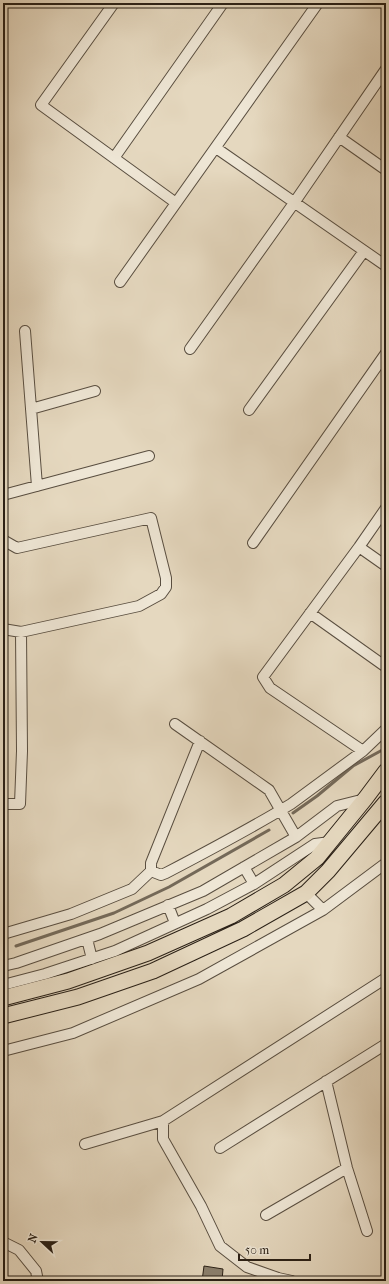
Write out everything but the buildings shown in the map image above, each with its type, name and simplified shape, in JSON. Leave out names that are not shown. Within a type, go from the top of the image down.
[{"type":"main road","points":[[4,989],[68,981],[148,953],[231,916],[284,885],[317,858],[386,771]]},
{"type":"main road","points":[[3,1016],[78,997],[153,970],[243,929],[306,893],[328,871],[386,802]]},
{"type":"street","points":[[114,3],[41,105],[176,203]]},
{"type":"street","points":[[114,158],[223,3]]},
{"type":"street","points":[[120,282],[318,3]]},
{"type":"street","points":[[190,349],[386,69]]},
{"type":"street","points":[[339,137],[386,170]]},
{"type":"street","points":[[216,148],[386,266]]},
{"type":"street","points":[[249,410],[364,251]]},
{"type":"street","points":[[25,331],[37,486]]},
{"type":"street","points":[[253,543],[386,353]]},
{"type":"street","points":[[31,408],[95,391]]},
{"type":"street","points":[[3,495],[149,456]]},
{"type":"street","points":[[363,751],[270,688],[263,677],[386,508]]},
{"type":"street","points":[[3,540],[17,548],[151,518],[166,578],[166,587],[161,594],[139,606],[22,632],[3,629]]},
{"type":"street","points":[[359,547],[386,566]]},
{"type":"street","points":[[310,613],[386,667]]},
{"type":"street","points":[[3,804],[20,804],[22,750],[22,632]]},
{"type":"street","points":[[175,724],[269,790],[296,837]]},
{"type":"street","points":[[152,871],[161,875],[166,873],[280,811],[363,751],[386,729]]},
{"type":"street","points":[[152,871],[151,863],[200,741]]},
{"type":"street","points":[[3,966],[87,939],[203,891],[296,837],[337,806],[365,799]]},
{"type":"street","points":[[4,989],[115,950],[208,909],[254,884],[314,844],[330,842]]},
{"type":"street","points":[[3,1051],[73,1033],[199,979],[324,910],[386,863]]},
{"type":"street","points":[[244,867],[254,884]]},
{"type":"street","points":[[3,934],[71,914],[132,889],[152,871]]},
{"type":"street","points":[[306,893],[324,910]]},
{"type":"street","points":[[168,905],[175,923]]},
{"type":"street","points":[[87,939],[92,958]]},
{"type":"street","points":[[86,1144],[163,1121],[386,978]]},
{"type":"street","points":[[220,1148],[386,1044]]},
{"type":"street","points":[[326,1082],[347,1168],[367,1230]]},
{"type":"street","points":[[163,1121],[163,1139],[201,1206],[220,1246],[246,1267],[278,1278],[292,1281]]},
{"type":"street","points":[[266,1216],[347,1168]]},
{"type":"street","points":[[3,1242],[19,1250],[36,1271],[38,1281]]},
{"type":"waterway","points":[[293,813],[317,796],[353,766],[386,748]]},
{"type":"waterway","points":[[16,946],[114,913],[169,887],[269,830]]}]
